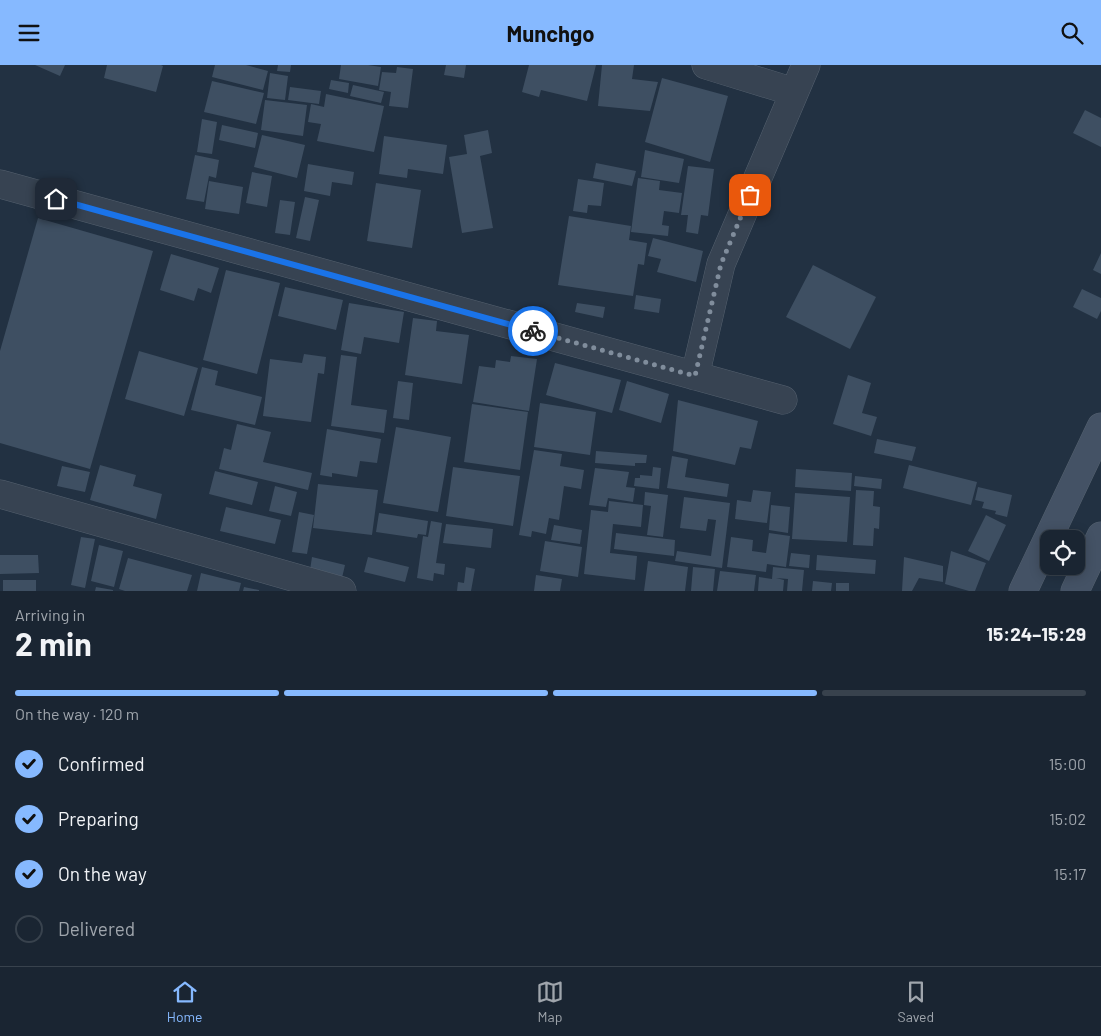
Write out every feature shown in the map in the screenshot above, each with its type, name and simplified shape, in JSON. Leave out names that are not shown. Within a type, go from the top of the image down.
[{"type":"main road","points":[[1023,591],[1101,427]]},
{"type":"main road","points":[[1075,591],[1101,536]]},
{"type":"street","points":[[706,65],[794,92]]},
{"type":"street","points":[[695,376],[721,264],[806,65]]},
{"type":"street","points":[[0,184],[782,400]]},
{"type":"street","points":[[0,494],[342,591]]},
{"type":"building","points":[[35,65],[65,65],[60,76]]},
{"type":"building","points":[[107,65],[163,66],[156,92],[104,78]]},
{"type":"building","points":[[215,65],[246,65],[268,71],[263,90],[212,77]]},
{"type":"building","points":[[278,65],[291,65],[290,72],[277,71]]},
{"type":"building","points":[[341,65],[381,67],[378,86],[339,79]]},
{"type":"building","points":[[446,65],[466,65],[464,78],[444,75]]},
{"type":"building","points":[[529,65],[596,65],[587,101],[541,90],[539,97],[522,92]]},
{"type":"building","points":[[602,65],[634,65],[632,79],[658,82],[650,111],[598,106]]},
{"type":"building","points":[[397,67],[413,69],[408,108],[389,106],[391,92],[379,90],[382,72],[396,73]]},
{"type":"building","points":[[270,73],[288,76],[285,100],[267,98]]},
{"type":"building","points":[[662,78],[728,96],[710,162],[645,142]]},
{"type":"building","points":[[331,80],[349,83],[348,93],[329,89]]},
{"type":"building","points":[[212,81],[264,93],[256,124],[204,112]]},
{"type":"building","points":[[353,85],[384,92],[381,103],[350,96]]},
{"type":"building","points":[[290,87],[321,91],[319,104],[288,100]]},
{"type":"building","points":[[326,94],[384,106],[374,152],[317,141],[321,124],[308,122],[311,104],[324,107]]},
{"type":"building","points":[[265,100],[307,105],[303,136],[261,130]]},
{"type":"building","points":[[1085,110],[1101,118],[1101,147],[1073,133]]},
{"type":"building","points":[[202,119],[217,122],[212,154],[197,152]]},
{"type":"building","points":[[222,125],[258,133],[255,148],[219,140]]},
{"type":"building","points":[[488,130],[492,153],[480,156],[493,228],[462,233],[449,157],[467,154],[464,135]]},
{"type":"building","points":[[262,135],[305,145],[297,178],[254,167]]},
{"type":"building","points":[[384,136],[447,145],[443,174],[408,169],[407,178],[379,174]]},
{"type":"building","points":[[645,150],[684,159],[679,183],[641,177]]},
{"type":"building","points":[[195,155],[219,160],[216,178],[209,176],[204,202],[186,199]]},
{"type":"building","points":[[596,163],[636,171],[632,186],[593,178]]},
{"type":"building","points":[[308,164],[354,172],[352,185],[332,182],[330,196],[304,191]]},
{"type":"building","points":[[688,166],[714,169],[708,216],[701,215],[698,234],[686,232],[688,215],[681,215]]},
{"type":"building","points":[[252,172],[272,176],[267,207],[246,203]]},
{"type":"building","points":[[638,178],[660,181],[659,190],[682,193],[679,213],[664,211],[662,225],[669,226],[668,236],[631,232]]},
{"type":"building","points":[[578,179],[604,183],[601,206],[588,205],[587,213],[573,211]]},
{"type":"building","points":[[209,181],[243,187],[239,214],[205,209]]},
{"type":"building","points":[[376,183],[421,190],[412,248],[367,241]]},
{"type":"building","points":[[305,197],[319,200],[310,241],[296,238]]},
{"type":"building","points":[[280,200],[295,202],[290,235],[275,233]]},
{"type":"building","points":[[569,216],[631,226],[629,240],[647,243],[644,265],[638,264],[633,296],[558,285]]},
{"type":"building","points":[[38,218],[153,251],[90,469],[0,443],[0,351]]},
{"type":"building","points":[[653,238],[703,251],[696,282],[657,272],[661,259],[648,256]]},
{"type":"building","points":[[1101,253],[1101,274],[1093,270]]},
{"type":"building","points":[[171,254],[219,268],[211,293],[198,288],[194,301],[160,290]]},
{"type":"building","points":[[813,265],[876,297],[850,349],[786,317]]},
{"type":"building","points":[[226,270],[280,283],[257,374],[203,360]]},
{"type":"building","points":[[285,287],[343,300],[336,330],[278,316]]},
{"type":"building","points":[[1082,289],[1101,298],[1101,311],[1097,319],[1073,307]]},
{"type":"building","points":[[636,295],[661,299],[659,313],[634,309]]},
{"type":"building","points":[[349,303],[404,312],[399,343],[364,337],[361,354],[341,350]]},
{"type":"building","points":[[577,303],[605,307],[603,318],[575,312]]},
{"type":"building","points":[[413,318],[437,321],[436,331],[469,335],[462,384],[405,375]]},
{"type":"building","points":[[139,351],[198,368],[184,416],[125,399]]},
{"type":"building","points":[[304,354],[326,357],[324,374],[318,373],[311,422],[263,416],[270,359],[302,363]]},
{"type":"building","points":[[341,355],[357,357],[351,405],[387,410],[384,433],[331,426]]},
{"type":"building","points":[[511,356],[537,359],[529,411],[473,402],[479,366],[495,368],[496,360],[510,362]]},
{"type":"building","points":[[555,363],[621,380],[612,413],[546,395]]},
{"type":"building","points":[[202,367],[218,371],[215,385],[262,397],[255,425],[191,410]]},
{"type":"building","points":[[848,375],[871,383],[862,413],[877,417],[871,436],[833,424]]},
{"type":"building","points":[[398,381],[413,383],[409,420],[393,418]]},
{"type":"building","points":[[627,381],[669,394],[661,423],[619,410]]},
{"type":"building","points":[[678,400],[758,421],[751,449],[740,447],[735,465],[673,451]]},
{"type":"building","points":[[540,403],[596,412],[590,455],[534,447]]},
{"type":"building","points":[[472,404],[528,412],[520,470],[464,462]]},
{"type":"building","points":[[237,424],[271,432],[263,462],[312,473],[308,490],[219,469],[224,448],[231,450]]},
{"type":"building","points":[[396,427],[451,437],[438,512],[383,503]]},
{"type":"building","points":[[327,429],[381,439],[377,463],[360,461],[357,477],[332,473],[332,477],[320,475]]},
{"type":"building","points":[[877,439],[916,447],[912,461],[874,453]]},
{"type":"building","points":[[534,450],[562,454],[560,466],[584,470],[581,489],[564,486],[559,520],[549,518],[546,534],[532,531],[531,537],[519,535]]},
{"type":"building","points":[[596,451],[647,455],[646,463],[635,463],[635,466],[595,463]]},
{"type":"building","points":[[672,456],[688,459],[685,477],[729,484],[727,497],[667,488]]},
{"type":"building","points":[[100,465],[136,475],[133,486],[162,494],[156,519],[90,500]]},
{"type":"building","points":[[909,465],[977,482],[971,505],[903,488]]},
{"type":"building","points":[[62,466],[90,472],[85,492],[57,486]]},
{"type":"building","points":[[453,467],[520,476],[513,526],[446,516]]},
{"type":"building","points":[[653,467],[661,468],[659,489],[634,486],[635,478],[640,478],[640,475],[652,476]]},
{"type":"building","points":[[595,468],[629,472],[626,487],[635,488],[633,502],[608,498],[606,507],[589,505]]},
{"type":"building","points":[[796,469],[852,473],[851,491],[795,487]]},
{"type":"building","points":[[215,471],[258,482],[252,505],[209,494]]},
{"type":"building","points":[[855,476],[882,479],[881,489],[854,486]]},
{"type":"building","points":[[318,484],[378,490],[372,535],[313,528]]},
{"type":"building","points":[[275,486],[297,492],[291,516],[269,511]]},
{"type":"building","points":[[978,487],[1012,495],[1007,517],[995,514],[996,511],[982,508],[984,502],[975,500]]},
{"type":"building","points":[[753,490],[771,492],[767,523],[735,519],[737,500],[751,502]]},
{"type":"building","points":[[856,490],[874,491],[873,506],[880,507],[879,529],[874,528],[873,546],[853,545]]},
{"type":"building","points":[[645,492],[668,495],[663,537],[647,535],[651,506],[644,505]]},
{"type":"building","points":[[795,493],[850,497],[847,542],[792,539]]},
{"type":"building","points":[[684,497],[730,503],[722,568],[675,561],[677,551],[711,556],[716,520],[708,519],[706,531],[680,528]]},
{"type":"building","points":[[609,501],[643,505],[641,527],[613,524],[610,553],[637,556],[635,580],[584,574],[591,510],[608,512]]},
{"type":"building","points":[[771,505],[790,507],[788,533],[769,530]]},
{"type":"building","points":[[226,507],[281,520],[275,544],[220,531]]},
{"type":"building","points":[[299,512],[314,515],[307,554],[292,552]]},
{"type":"building","points":[[379,513],[428,521],[426,535],[418,534],[417,538],[376,532]]},
{"type":"building","points":[[986,515],[1006,525],[989,561],[968,551]]},
{"type":"building","points":[[431,521],[442,523],[436,563],[445,564],[444,575],[434,573],[433,581],[417,578],[423,536],[428,537]]},
{"type":"building","points":[[446,524],[493,529],[491,548],[443,543]]},
{"type":"building","points":[[554,525],[582,530],[580,544],[551,540]]},
{"type":"building","points":[[616,533],[675,540],[674,556],[614,549]]},
{"type":"building","points":[[769,533],[790,536],[786,567],[767,564],[766,572],[727,567],[731,537],[753,540],[752,551],[766,553]]},
{"type":"building","points":[[81,537],[95,539],[85,588],[71,585]]},
{"type":"building","points":[[545,541],[582,547],[578,577],[540,571]]},
{"type":"building","points":[[99,545],[123,551],[114,587],[91,581]]},
{"type":"building","points":[[951,551],[986,563],[975,591],[945,584]]},
{"type":"building","points":[[791,553],[810,555],[809,568],[789,566]]},
{"type":"building","points":[[0,555],[38,555],[39,573],[0,574]]},
{"type":"building","points":[[817,555],[876,560],[875,574],[816,570]]},
{"type":"building","points":[[312,557],[345,565],[342,578],[310,570]]},
{"type":"building","points":[[368,557],[409,567],[405,582],[364,572]]},
{"type":"building","points":[[904,557],[943,566],[943,582],[919,578],[912,591],[902,591]]},
{"type":"building","points":[[128,558],[192,575],[187,591],[125,591],[119,589]]},
{"type":"building","points":[[648,561],[688,567],[685,591],[644,591]]},
{"type":"building","points":[[466,567],[475,569],[471,591],[457,591],[458,582],[464,583]]},
{"type":"building","points":[[693,567],[715,569],[713,591],[691,591]]},
{"type":"building","points":[[773,567],[804,570],[802,591],[787,591],[788,579],[776,578],[784,580],[783,591],[758,591],[759,577],[772,579]]},
{"type":"building","points":[[720,571],[756,575],[754,591],[717,591]]},
{"type":"building","points":[[201,573],[241,583],[239,591],[197,591]]},
{"type":"building","points":[[536,575],[562,579],[560,591],[534,591]]},
{"type":"building","points":[[3,580],[36,580],[36,591],[3,591]]},
{"type":"building","points":[[813,581],[832,583],[831,591],[812,591]]},
{"type":"building","points":[[836,583],[849,583],[849,591],[836,591]]},
{"type":"building","points":[[96,587],[113,590],[113,591],[95,591]]},
{"type":"building","points":[[244,587],[259,590],[259,591],[243,591]]},
{"type":"way so far","points":[[533,331],[695,376],[721,264],[750,195]]},
{"type":"route","points":[[56,199],[533,331]]}]
